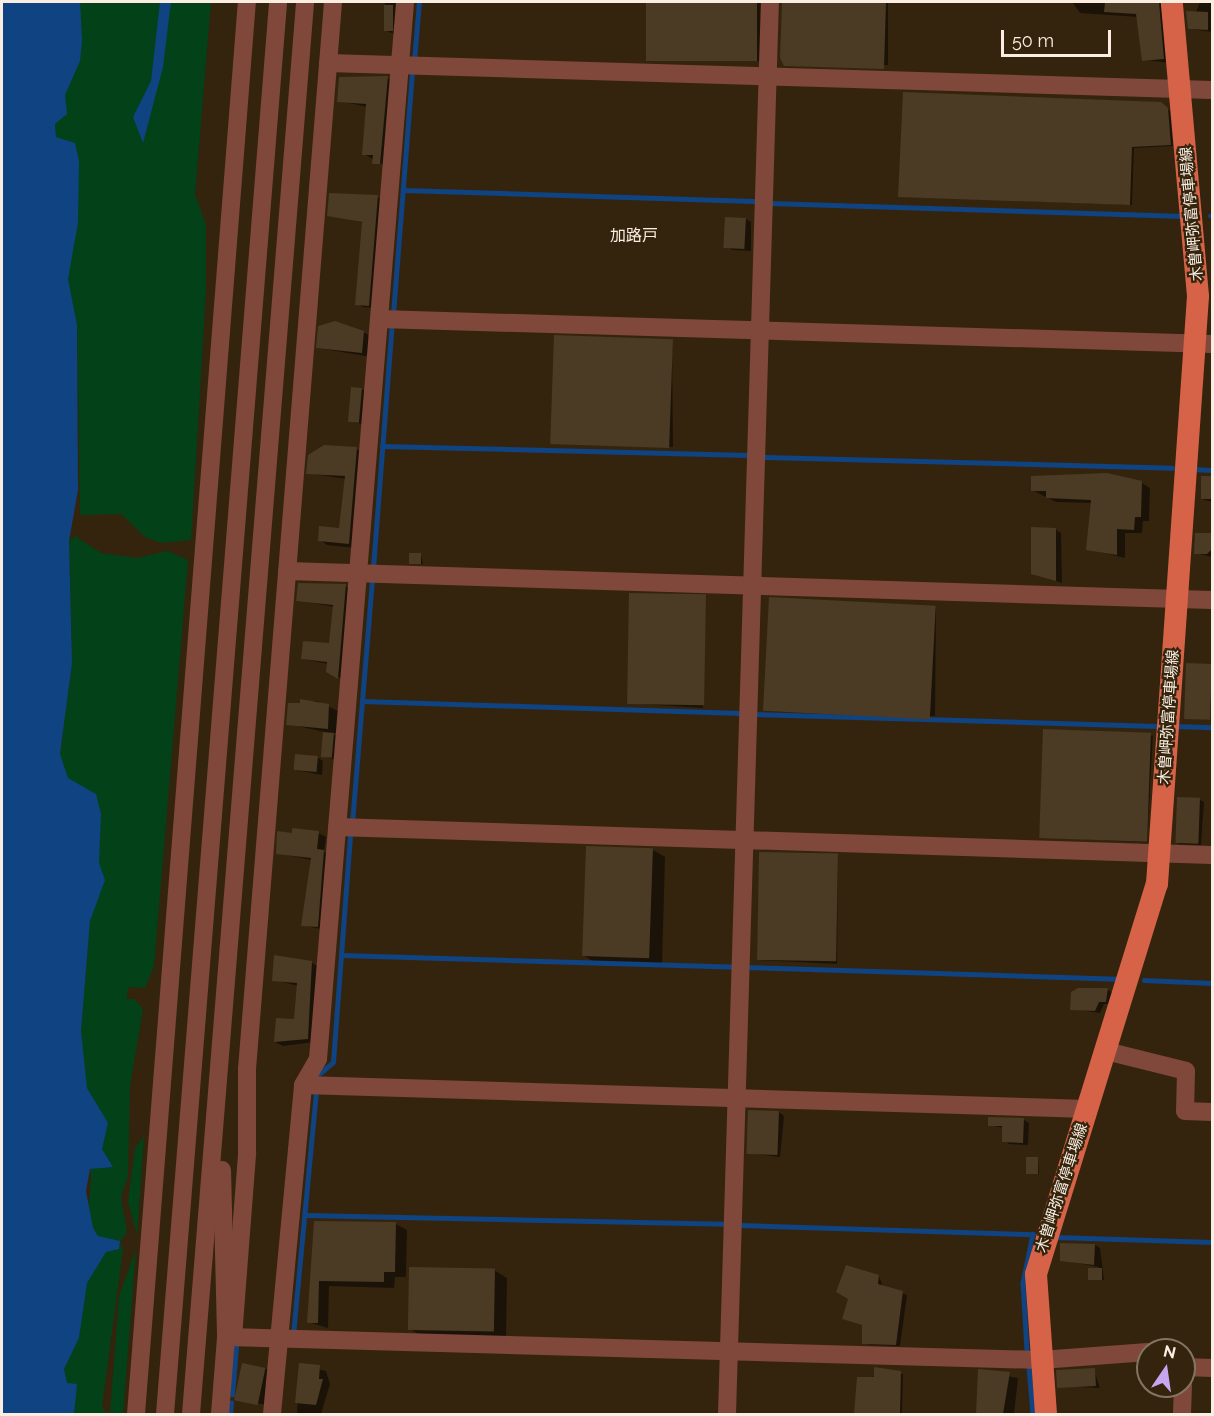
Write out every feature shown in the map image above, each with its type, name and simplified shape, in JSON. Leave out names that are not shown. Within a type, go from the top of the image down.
[{"type":"main road","name":"木曽岬弥富停車場線","points":[[1046,1414],[1036,1274],[1151,915],[1159,852],[1178,599],[1203,344],[1198,256],[1172,2]]},
{"type":"street","points":[[136,1414],[247,2]]},
{"type":"street","points":[[165,1414],[278,2]]},
{"type":"street","points":[[191,1414],[305,2]]},
{"type":"street","points":[[220,1414],[230,1337],[247,1153],[247,1069],[333,2]]},
{"type":"street","points":[[272,1414],[288,1338],[303,1085],[318,1059],[405,2]]},
{"type":"street","points":[[727,1414],[770,2]]},
{"type":"street","points":[[328,63],[1212,90]]},
{"type":"street","points":[[380,319],[1203,344]]},
{"type":"street","points":[[287,571],[1212,600]]},
{"type":"street","points":[[337,828],[1212,855]]},
{"type":"street","points":[[1106,1051],[1186,1071],[1185,1111],[1212,1112]]},
{"type":"street","points":[[303,1085],[1087,1109]]},
{"type":"street","points":[[213,1150],[221,1165],[230,1337]]},
{"type":"street","points":[[230,1337],[1041,1360],[1136,1353]]},
{"type":"street","points":[[1196,1367],[1212,1368]]},
{"type":"street","points":[[1182,1414],[1183,1398]]},
{"type":"green space","points":[[66,2],[211,2],[195,194],[206,225],[206,290],[191,540],[161,543],[145,537],[121,514],[80,515],[77,325],[66,293],[55,124]]},
{"type":"green space","points":[[75,536],[101,553],[137,558],[167,551],[188,560],[154,966],[145,988],[129,987],[126,999],[134,999],[143,1009],[130,1086],[128,1176],[121,1197],[127,1232],[120,1242],[123,1249],[102,1406],[106,1414],[67,1414],[64,1369],[79,1338],[91,1176],[81,1031],[90,921],[60,754],[72,663],[69,541]]},
{"type":"green space","points":[[144,1136],[137,1235],[128,1201],[135,1148]]},
{"type":"green space","points":[[136,1249],[123,1414],[110,1414],[119,1296]]},
{"type":"water","points":[[2,2],[80,2],[82,40],[80,61],[65,95],[67,114],[55,124],[56,137],[75,143],[79,161],[78,223],[68,279],[77,325],[78,490],[69,541],[72,663],[60,754],[68,778],[96,794],[101,814],[99,863],[105,880],[90,921],[81,1031],[87,1088],[108,1123],[102,1149],[113,1167],[90,1169],[86,1191],[93,1228],[98,1236],[120,1241],[119,1249],[106,1252],[87,1283],[79,1338],[64,1369],[67,1383],[77,1384],[74,1414],[2,1414]]},
{"type":"water","points":[[160,2],[171,2],[163,67],[143,143],[133,117],[151,81]]},
{"type":"building","points":[[646,2],[757,2],[757,61],[646,61]]},
{"type":"building","points":[[782,2],[886,2],[884,69],[784,66],[780,58]]},
{"type":"building","points":[[1105,2],[1159,2],[1164,59],[1142,61],[1136,14],[1104,12]]},
{"type":"building","points":[[384,5],[393,5],[393,31],[384,31]]},
{"type":"building","points":[[1186,11],[1208,12],[1208,30],[1188,29]]},
{"type":"building","points":[[388,76],[380,164],[372,164],[373,155],[362,155],[366,104],[337,102],[339,77]]},
{"type":"building","points":[[903,92],[1161,102],[1168,108],[1171,145],[1132,147],[1130,205],[898,197]]},
{"type":"building","points":[[329,193],[378,195],[369,306],[355,305],[362,222],[327,216]]},
{"type":"building","points":[[725,217],[746,218],[744,249],[723,248]]},
{"type":"building","points":[[335,321],[364,331],[362,353],[316,348],[318,326]]},
{"type":"building","points":[[554,335],[673,339],[669,448],[550,444]]},
{"type":"building","points":[[351,387],[362,388],[359,423],[348,422]]},
{"type":"building","points":[[324,445],[357,447],[349,544],[318,541],[319,526],[339,528],[345,476],[306,474],[308,455]]},
{"type":"building","points":[[1107,473],[1142,481],[1141,517],[1135,517],[1134,530],[1117,529],[1117,555],[1086,550],[1091,500],[1046,498],[1046,491],[1031,491],[1031,476]]},
{"type":"building","points":[[1201,476],[1212,476],[1212,499],[1201,499]]},
{"type":"building","points":[[1031,527],[1056,528],[1056,581],[1031,574]]},
{"type":"building","points":[[1195,533],[1212,533],[1212,549],[1207,554],[1194,554]]},
{"type":"building","points":[[409,553],[421,553],[421,564],[409,564]]},
{"type":"building","points":[[298,583],[346,584],[338,679],[326,672],[327,662],[301,659],[303,641],[329,643],[333,605],[296,601]]},
{"type":"building","points":[[629,593],[706,594],[704,705],[627,704]]},
{"type":"building","points":[[769,597],[936,606],[930,720],[763,711]]},
{"type":"building","points":[[1186,663],[1212,664],[1210,720],[1184,719]]},
{"type":"building","points":[[300,699],[329,704],[328,729],[286,725],[288,703],[300,703]]},
{"type":"building","points":[[1043,729],[1151,733],[1147,842],[1039,838]]},
{"type":"building","points":[[323,732],[334,733],[332,758],[321,757]]},
{"type":"building","points":[[295,754],[318,756],[317,772],[294,770]]},
{"type":"building","points":[[1177,797],[1200,798],[1198,844],[1175,843]]},
{"type":"building","points":[[292,828],[319,831],[317,849],[324,850],[318,927],[301,926],[311,858],[276,854],[277,831],[292,833]]},
{"type":"building","points":[[586,846],[653,848],[649,958],[582,956]]},
{"type":"building","points":[[759,852],[838,853],[836,961],[757,960]]},
{"type":"building","points":[[274,955],[312,961],[308,1039],[274,1042],[276,1018],[294,1019],[297,983],[272,981]]},
{"type":"building","points":[[1078,988],[1108,988],[1106,1002],[1099,1002],[1095,1011],[1070,1010],[1071,992]]},
{"type":"building","points":[[748,1110],[779,1111],[777,1155],[746,1154]]},
{"type":"building","points":[[988,1117],[1024,1118],[1023,1143],[1002,1142],[1002,1126],[988,1126]]},
{"type":"building","points":[[1026,1157],[1038,1157],[1038,1174],[1026,1174]]},
{"type":"building","points":[[314,1221],[396,1222],[395,1272],[384,1272],[384,1282],[319,1281],[318,1323],[307,1323]]},
{"type":"building","points":[[1060,1243],[1095,1244],[1094,1265],[1060,1261]]},
{"type":"building","points":[[846,1265],[879,1275],[878,1284],[903,1291],[896,1345],[862,1344],[862,1325],[842,1319],[848,1299],[836,1292]]},
{"type":"building","points":[[409,1267],[495,1269],[494,1331],[408,1330]]},
{"type":"building","points":[[1088,1268],[1102,1268],[1102,1280],[1088,1280]]},
{"type":"building","points":[[242,1363],[265,1368],[258,1405],[234,1400]]},
{"type":"building","points":[[299,1363],[320,1365],[319,1379],[323,1379],[316,1405],[295,1403]]},
{"type":"building","points":[[874,1367],[901,1371],[900,1414],[854,1414],[857,1377],[874,1377]]},
{"type":"building","points":[[1095,1368],[1096,1386],[1057,1388],[1056,1370]]},
{"type":"building","points":[[978,1369],[1010,1372],[1003,1414],[976,1414]]},
{"type":"waterway","points":[[414,61],[419,2]]},
{"type":"waterway","points":[[393,314],[412,72]]},
{"type":"waterway","points":[[403,190],[753,201]]},
{"type":"waterway","points":[[770,203],[1184,216]]},
{"type":"waterway","points":[[373,568],[392,323]]},
{"type":"waterway","points":[[382,446],[748,455]]},
{"type":"waterway","points":[[765,457],[1172,468]]},
{"type":"waterway","points":[[1193,469],[1212,470]]},
{"type":"waterway","points":[[352,823],[372,582]]},
{"type":"waterway","points":[[362,701],[740,713]]},
{"type":"waterway","points":[[756,714],[1157,726]]},
{"type":"waterway","points":[[1176,726],[1212,727]]},
{"type":"waterway","points":[[317,1076],[333,1062],[350,835]]},
{"type":"waterway","points":[[341,955],[737,967]]},
{"type":"waterway","points":[[745,967],[1117,979]]},
{"type":"waterway","points":[[1144,980],[1212,983]]},
{"type":"waterway","points":[[293,1335],[316,1090]]},
{"type":"waterway","points":[[306,1215],[724,1224]]},
{"type":"waterway","points":[[741,1225],[1033,1234],[1023,1283],[1027,1351]]},
{"type":"waterway","points":[[1055,1237],[1212,1242]]},
{"type":"waterway","points":[[232,1395],[236,1346]]},
{"type":"waterway","points":[[1029,1367],[1033,1414]]},
{"type":"waterway","points":[[230,1414],[231,1403]]},
{"type":"district","name":"加路戸","points":[[634,236]]}]
